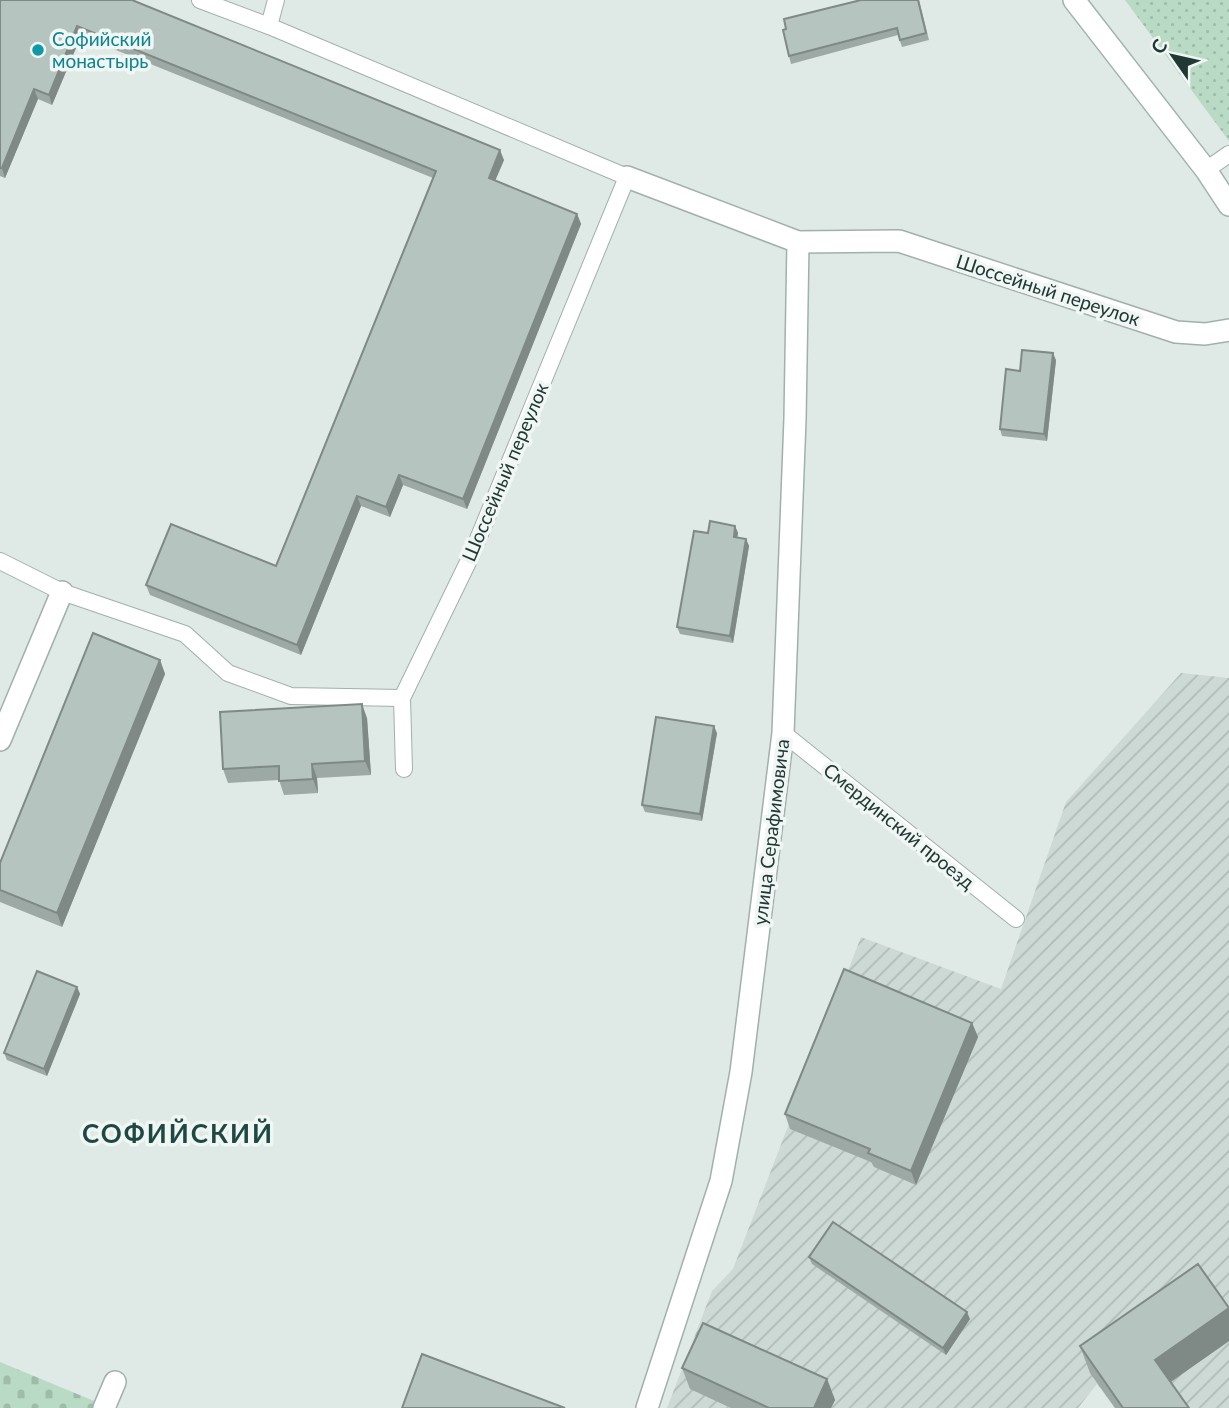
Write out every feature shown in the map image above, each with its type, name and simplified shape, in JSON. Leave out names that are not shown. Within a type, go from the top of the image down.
[{"type":"street","points":[[1074,0],[1206,170],[1229,205]]},
{"type":"street","name":"Шоссейный переулок","points":[[626,177],[797,242],[899,241],[1176,332],[1205,334],[1229,330]]},
{"type":"street","name":"улица Серафимовича","points":[[647,1408],[721,1181],[741,1072],[783,733],[795,419],[797,242]]},
{"type":"street","points":[[0,740],[62,592]]},
{"type":"street","points":[[104,1408],[115,1382]]},
{"type":"lane","name":"Шоссейный переулок","points":[[200,0],[269,26],[626,177],[471,556],[402,698],[404,769]]},
{"type":"lane","points":[[269,26],[276,0]]},
{"type":"lane","points":[[1206,170],[1229,154]]},
{"type":"lane","points":[[0,561],[62,592],[185,634],[228,673],[291,696],[402,698]]},
{"type":"lane","name":"Смердинский проезд","points":[[783,733],[1016,919]]},
{"type":"shaded area","points":[[1181,673],[1229,678],[1229,1408],[1115,1408],[1097,1384],[1078,1408],[667,1408],[712,1291],[733,1269],[861,937],[1001,989],[1066,802]]},
{"type":"green space","points":[[1125,0],[1229,0],[1229,141]]},
{"type":"green space","points":[[0,1362],[111,1408],[0,1408]]},
{"type":"building","points":[[0,0],[132,0],[500,150],[489,178],[577,214],[463,499],[399,475],[386,507],[357,496],[297,645],[146,585],[171,524],[276,566],[436,171],[77,26],[49,95],[34,89],[0,168]]},
{"type":"building","points":[[861,0],[918,0],[926,33],[900,40],[897,28],[789,56],[783,30],[786,29],[784,19]]},
{"type":"building","points":[[1022,350],[1053,353],[1044,434],[1000,429],[1006,369],[1020,371]]},
{"type":"building","points":[[710,521],[735,526],[734,537],[746,539],[730,636],[677,627],[694,531],[708,533]]},
{"type":"building","points":[[93,633],[160,660],[57,913],[0,890],[0,863]]},
{"type":"building","points":[[362,704],[365,761],[312,764],[313,779],[279,781],[279,766],[223,769],[220,712]]},
{"type":"building","points":[[656,717],[714,726],[700,814],[642,805]]},
{"type":"building","points":[[844,969],[972,1023],[911,1171],[868,1153],[870,1149],[785,1114]]},
{"type":"building","points":[[37,971],[77,987],[44,1069],[4,1053]]},
{"type":"building","points":[[833,1222],[967,1312],[943,1348],[809,1257]]},
{"type":"building","points":[[1198,1264],[1229,1308],[1155,1360],[1189,1408],[1123,1408],[1080,1346]]},
{"type":"building","points":[[703,1323],[827,1379],[814,1408],[769,1408],[682,1368]]},
{"type":"building","points":[[422,1354],[565,1408],[402,1408]]},
{"type":"place","name":"Софийский монастырь","points":[[38,50]]},
{"type":"district","name":"СОФИЙСКИЙ","points":[[178,1134]]}]
